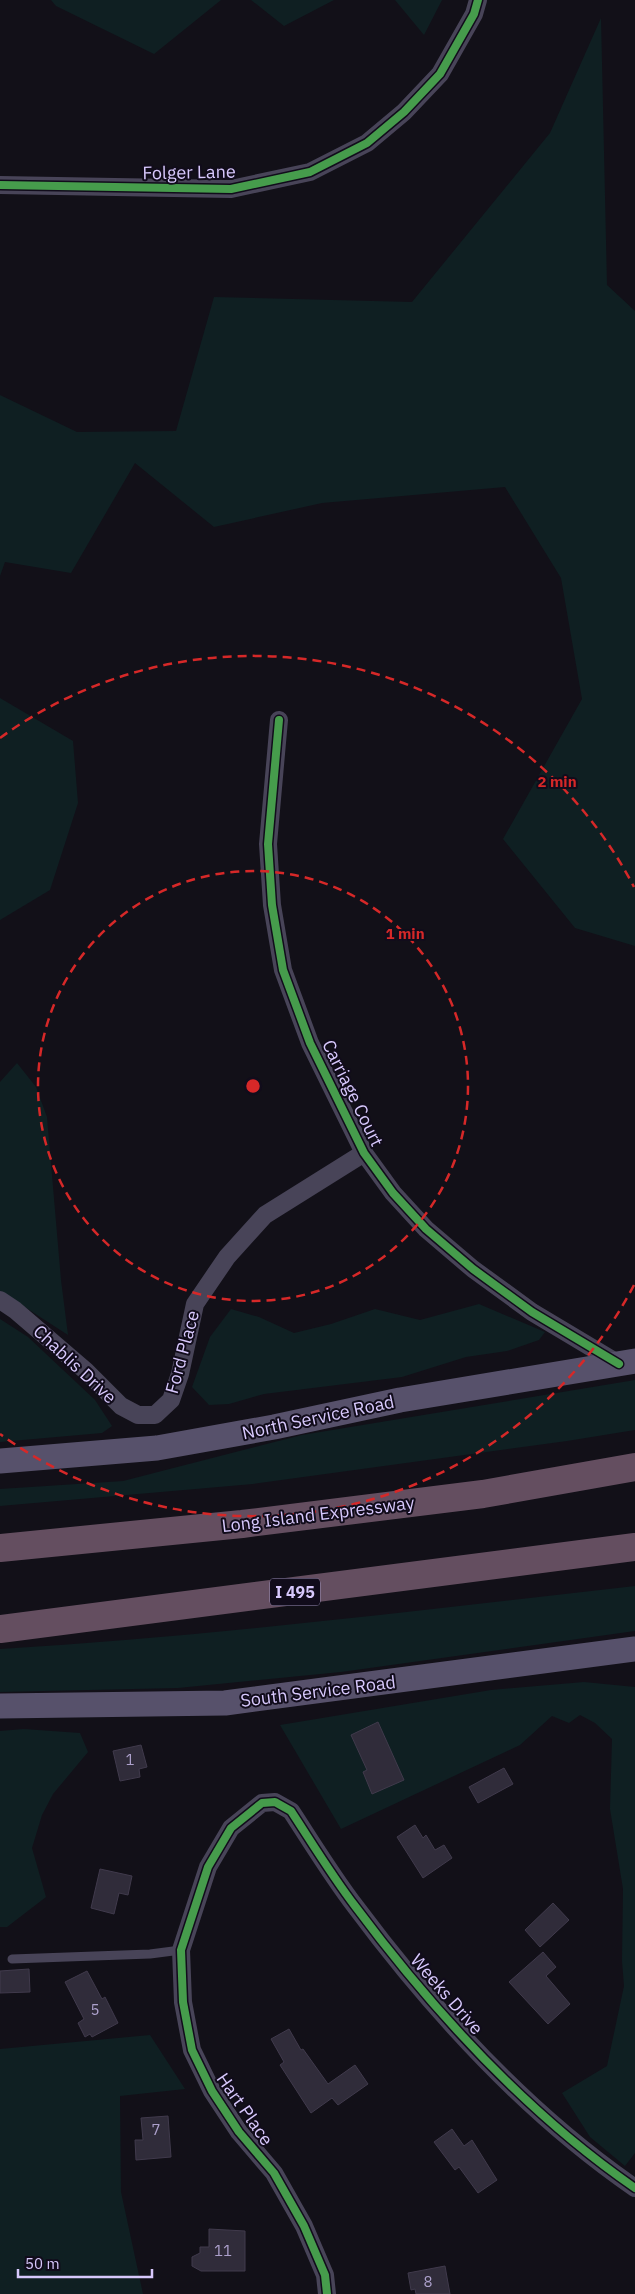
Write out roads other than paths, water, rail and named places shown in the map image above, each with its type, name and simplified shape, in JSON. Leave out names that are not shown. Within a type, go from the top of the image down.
[{"type":"highway","points":[[482,1494],[635,1456]]},
{"type":"highway","name":"Long Island Expressway","points":[[0,1548],[242,1524],[482,1494],[635,1467]]},
{"type":"highway","name":"I 495","points":[[0,1629],[635,1547]]},
{"type":"highway","points":[[589,1553],[635,1557]]},
{"type":"main road","name":"North Service Road","points":[[0,1461],[157,1448],[274,1427],[400,1400],[627,1363]]},
{"type":"main road","name":"South Service Road","points":[[0,1706],[225,1703],[635,1649]]},
{"type":"street","name":"Folger Lane","points":[[0,185],[231,189],[310,172],[367,142],[404,112],[440,74],[474,14],[478,0]]},
{"type":"street","name":"Carriage Court","points":[[279,720],[268,844],[272,905],[284,970],[310,1043],[364,1153],[392,1193],[426,1229],[473,1269],[532,1312],[627,1363]]},
{"type":"street","name":"Ford Place","points":[[156,1415],[171,1400],[180,1374],[195,1304],[226,1257],[265,1215],[364,1153]]},
{"type":"street","name":"Chablis Drive","points":[[0,1300],[86,1371],[121,1406],[138,1415],[156,1415]]},
{"type":"street","name":"Weeks Drive","points":[[262,1803],[275,1802],[291,1811],[354,1905],[460,2033],[550,2124],[635,2188]]},
{"type":"street","name":"Hart Place","points":[[262,1803],[231,1828],[208,1868],[181,1950],[182,2002],[192,2050],[212,2092],[238,2132],[274,2173],[304,2226],[325,2275],[327,2294]]},
{"type":"lane","points":[[12,1959],[150,1954],[181,1950]]}]
